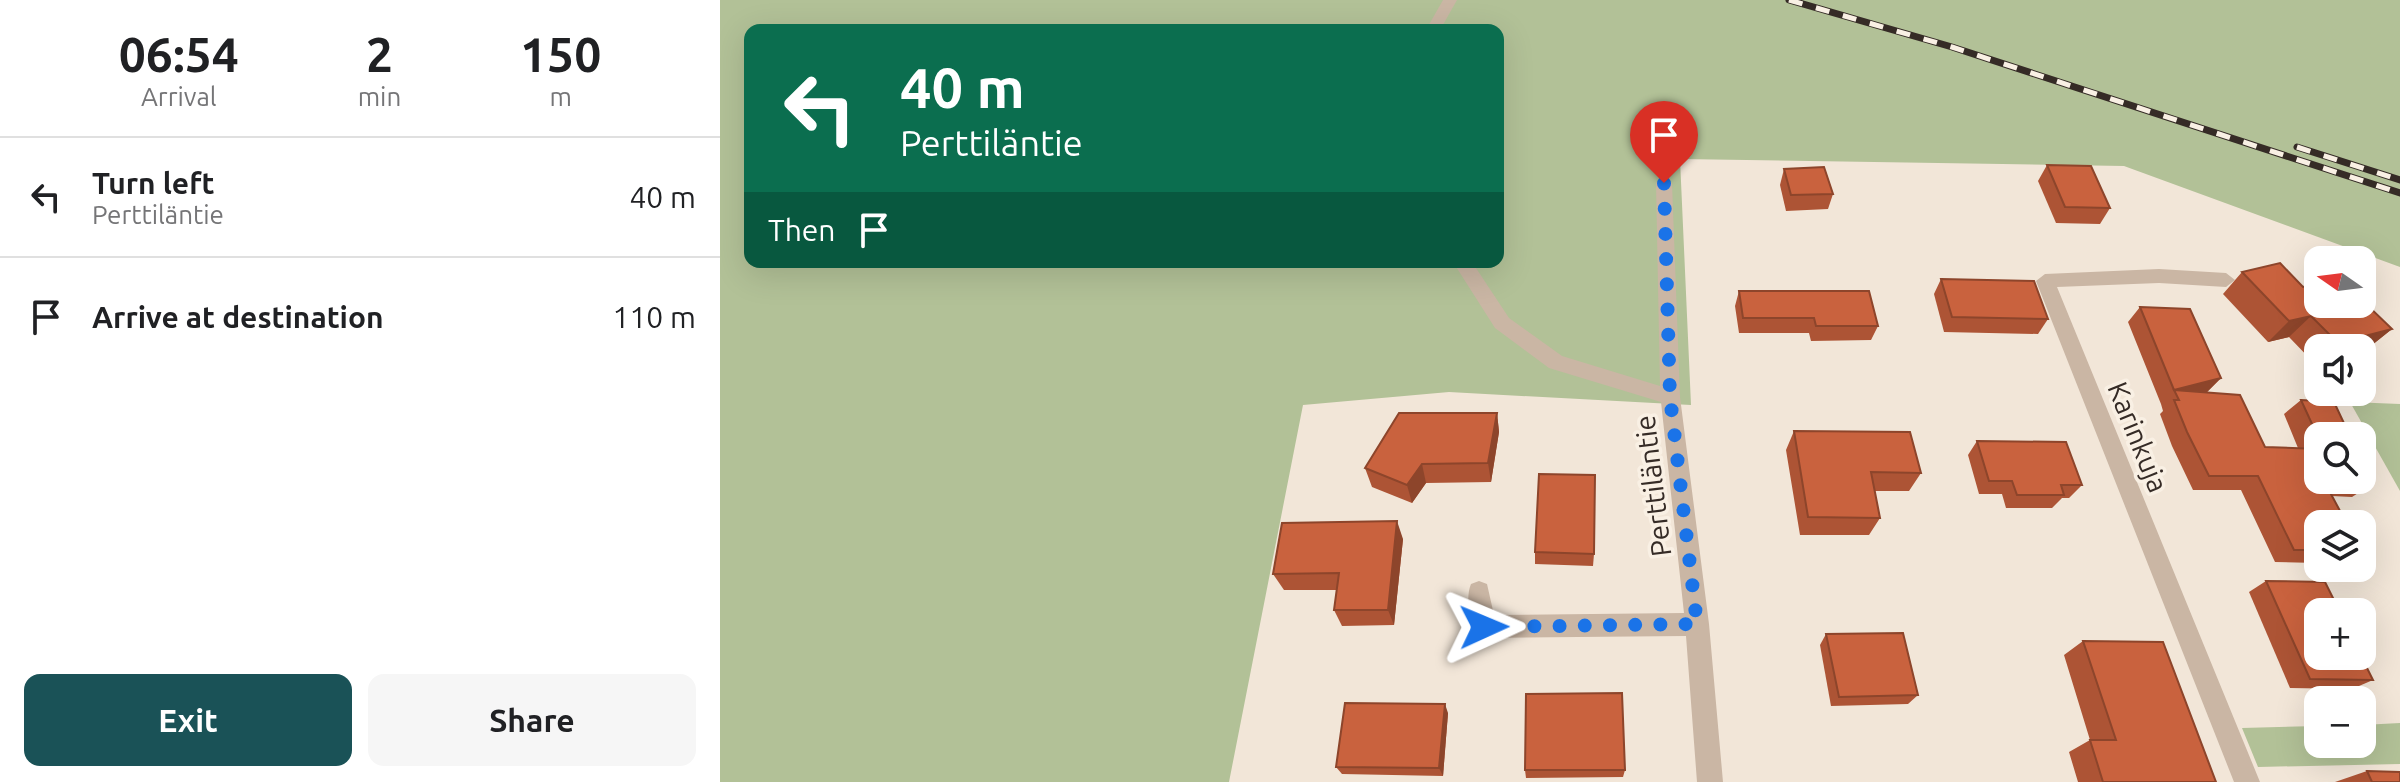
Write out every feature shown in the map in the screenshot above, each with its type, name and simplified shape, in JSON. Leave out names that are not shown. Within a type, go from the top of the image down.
[{"type":"street","points":[[1436,24],[1450,0]]},
{"type":"street","name":"Perttiläntie","points":[[1664,183],[1670,397],[1697,624],[1710,782]]},
{"type":"street","points":[[1466,268],[1502,323],[1556,362],[1670,397]]},
{"type":"street","name":"Karinkuja","points":[[2226,280],[2159,276],[2045,281],[2247,782]]},
{"type":"street","points":[[1479,592],[1484,627],[1697,624]]},
{"type":"green space","points":[[720,0],[2400,0],[2400,267],[2376,258],[2376,246],[2343,246],[2124,166],[1680,159],[1691,405],[1449,392],[1303,405],[1229,782],[720,782]]},
{"type":"green space","points":[[2400,404],[2400,491],[2376,448],[2376,422],[2361,422],[2352,406]]},
{"type":"green space","points":[[2400,723],[2400,764],[2258,767],[2242,728],[2304,726],[2304,758],[2376,758],[2376,724]]},
{"type":"building","points":[[2047,165],[2091,166],[2110,208],[2065,207]]},
{"type":"building","points":[[1824,167],[1833,194],[1791,195],[1784,169]]},
{"type":"building","points":[[2280,263],[2304,287],[2304,318],[2289,321],[2242,272]]},
{"type":"building","points":[[1941,279],[2034,281],[2048,319],[1952,317]]},
{"type":"building","points":[[1739,291],[1869,291],[1878,326],[1816,326],[1814,318],[1743,318]]},
{"type":"building","points":[[2140,307],[2190,309],[2221,378],[2174,390]]},
{"type":"building","points":[[2376,314],[2392,329],[2373,334],[2329,334],[2313,318],[2376,318]]},
{"type":"building","points":[[2174,390],[2240,395],[2265,447],[2304,448],[2304,494],[2331,494],[2340,510],[2304,510],[2304,550],[2294,550],[2258,476],[2209,476],[2174,400],[2179,400]]},
{"type":"building","points":[[2301,400],[2304,400],[2304,406],[2336,406],[2343,422],[2311,422]]},
{"type":"building","points":[[1399,413],[1497,413],[1488,463],[1422,464],[1407,485],[1365,468]]},
{"type":"building","points":[[1794,431],[1910,432],[1921,473],[1871,472],[1880,518],[1808,517]]},
{"type":"building","points":[[1977,441],[2066,442],[2082,485],[2061,485],[2064,495],[2017,495],[2012,481],[1989,481]]},
{"type":"building","points":[[1539,474],[1595,475],[1594,554],[1535,552]]},
{"type":"building","points":[[1397,521],[1388,610],[1334,610],[1339,573],[1273,574],[1282,523]]},
{"type":"building","points":[[2266,581],[2325,582],[2333,598],[2304,598],[2304,666]]},
{"type":"building","points":[[1903,633],[1918,695],[1839,697],[1826,634]]},
{"type":"building","points":[[2083,641],[2163,642],[2216,782],[2103,782],[2090,740],[2116,740]]},
{"type":"building","points":[[2306,670],[2368,670],[2373,680],[2310,679]]},
{"type":"building","points":[[1622,693],[1625,770],[1525,770],[1526,694]]},
{"type":"building","points":[[1345,703],[1445,704],[1439,768],[1336,767]]},
{"type":"building","points":[[2367,771],[2400,772],[2400,782],[2372,782]]},
{"type":"railway","points":[[1789,0],[1952,47],[2400,193]]},
{"type":"railway","points":[[2297,147],[2400,180]]},
{"type":"route","points":[[1484,627],[1697,624],[1670,397],[1664,183]]}]
